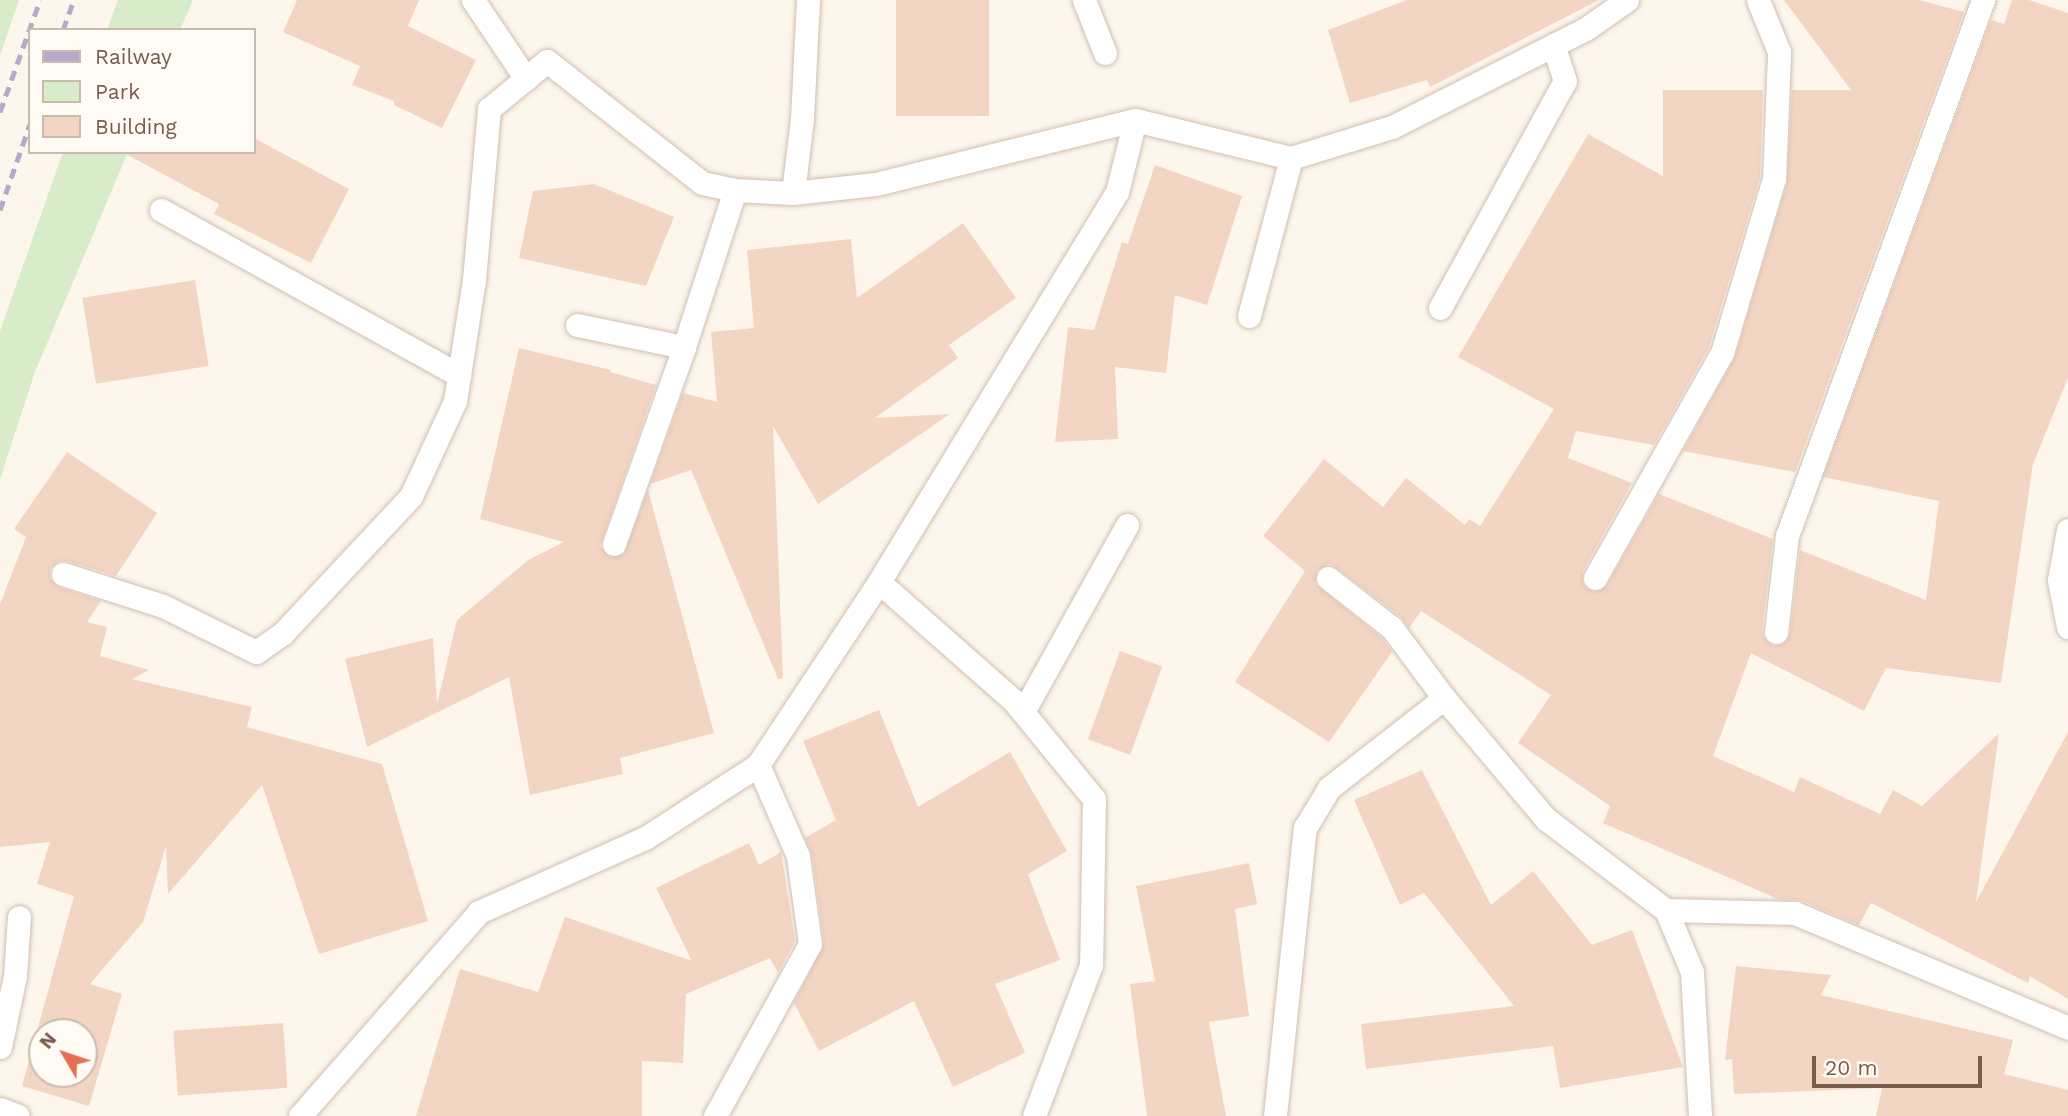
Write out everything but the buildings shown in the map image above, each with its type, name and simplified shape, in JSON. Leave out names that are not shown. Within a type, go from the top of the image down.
[{"type":"lane","points":[[472,0],[526,79]]},
{"type":"lane","points":[[793,193],[803,119],[808,0]]},
{"type":"lane","points":[[1084,0],[1105,53]]},
{"type":"lane","points":[[63,574],[163,606],[256,652],[282,633],[411,496],[455,401],[474,280],[489,109],[547,61],[702,183],[735,190],[793,193],[876,184],[1135,120],[1291,158],[1392,127],[1587,28],[1627,0]]},
{"type":"lane","points":[[1595,578],[1722,353],[1774,179],[1779,52],[1758,0]]},
{"type":"lane","points":[[1776,632],[1787,536],[1983,0]]},
{"type":"lane","points":[[1440,308],[1565,81],[1553,45]]},
{"type":"lane","points":[[300,1116],[479,912],[645,838],[758,765],[879,582],[1117,192],[1135,120]]},
{"type":"lane","points":[[1249,316],[1291,158]]},
{"type":"lane","points":[[614,544],[684,348],[735,190]]},
{"type":"lane","points":[[161,210],[459,375]]},
{"type":"lane","points":[[577,325],[684,348]]},
{"type":"lane","points":[[1023,712],[1127,525]]},
{"type":"lane","points":[[2068,530],[2059,580],[2068,627]]},
{"type":"lane","points":[[1328,578],[1392,628],[1444,698],[1546,819],[1666,910],[1692,972],[1700,1116]]},
{"type":"lane","points":[[879,582],[1023,712],[1094,799],[1091,965],[1034,1116]]},
{"type":"lane","points":[[1275,1116],[1305,828],[1329,788],[1444,698]]},
{"type":"lane","points":[[715,1116],[810,944],[798,856],[758,765]]},
{"type":"lane","points":[[1666,910],[1795,913],[2068,1028]]},
{"type":"lane","points":[[0,1047],[15,976],[19,917]]},
{"type":"lane","points":[[0,1109],[18,1116]]},
{"type":"green space","points":[[0,0],[19,0],[0,55]]},
{"type":"green space","points":[[118,0],[193,0],[181,28],[108,28]]},
{"type":"green space","points":[[62,154],[127,154],[35,372],[0,479],[0,331]]},
{"type":"railway","points":[[30,28],[40,0]]},
{"type":"railway","points":[[64,28],[74,0]]},
{"type":"railway","points":[[0,112],[28,34]]},
{"type":"railway","points":[[0,210],[28,130]]}]
